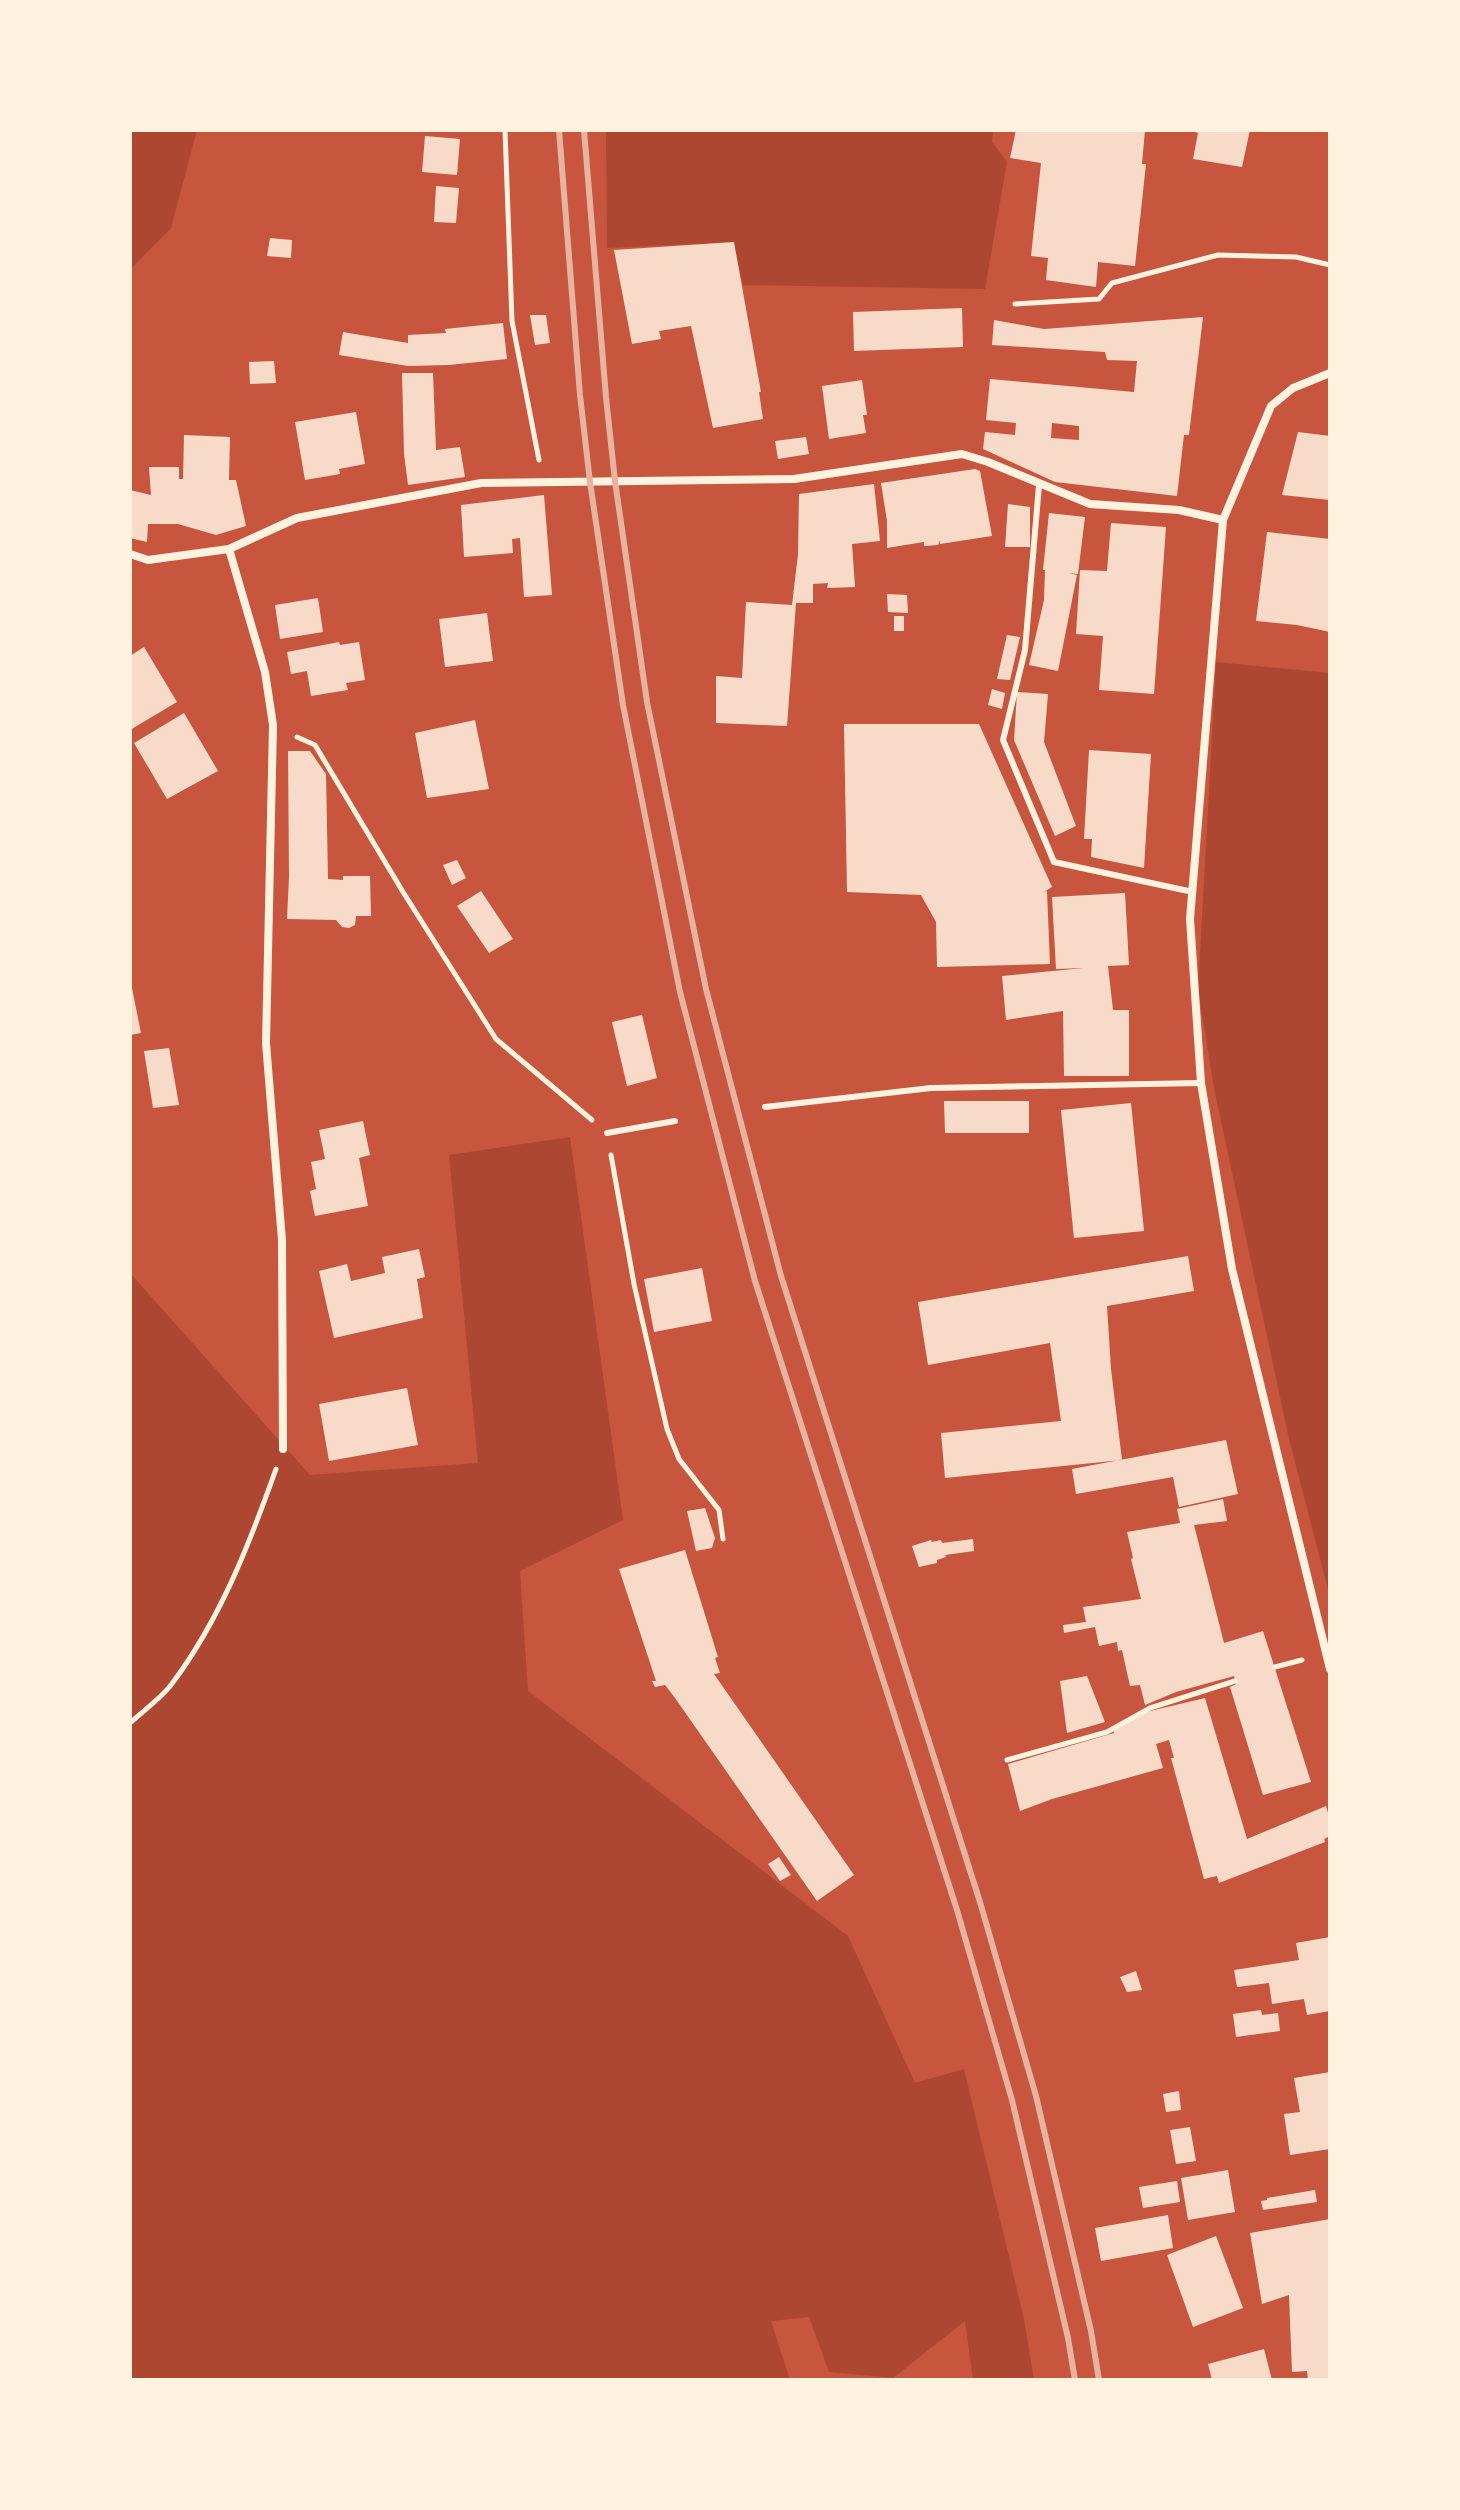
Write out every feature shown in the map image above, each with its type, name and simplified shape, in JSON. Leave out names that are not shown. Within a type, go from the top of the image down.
[{"type":"street","points":[[1330,373],[1293,388],[1271,406],[1223,520],[1190,919],[1201,1083],[1232,1269],[1330,1669]]},
{"type":"street","points":[[130,554],[148,560],[229,549],[297,518],[481,483],[794,479],[962,454],[1090,504],[1179,510],[1223,520]]},
{"type":"street","points":[[229,549],[265,672],[273,725],[266,1043],[282,1240],[283,1449]]},
{"type":"lane","points":[[1039,485],[1025,650],[1003,740],[1054,862],[1193,892]]},
{"type":"lane","points":[[765,1107],[931,1088],[1201,1083]]},
{"type":"lane","points":[[607,1133],[675,1121]]},
{"type":"path","points":[[505,130],[512,321],[543,480]]},
{"type":"path","points":[[1015,304],[1099,299],[1112,283],[1218,255],[1296,257],[1330,265]]},
{"type":"path","points":[[273,725],[315,745],[496,1039],[607,1133],[634,1284],[667,1429],[679,1459],[719,1510],[723,1539]]},
{"type":"path","points":[[130,1723],[169,1688],[205,1633],[244,1559],[283,1449]]},
{"type":"path","points":[[1007,1760],[1107,1732],[1150,1708],[1235,1681]]},
{"type":"shaded area","points":[[130,130],[197,130],[171,228],[130,270]]},
{"type":"shaded area","points":[[606,130],[993,130],[992,142],[1007,162],[985,289],[743,285],[733,242],[607,248]]},
{"type":"shaded area","points":[[1216,662],[1330,673],[1330,1597],[1289,1439],[1214,1088],[1198,990]]},
{"type":"shaded area","points":[[570,1137],[623,1520],[520,1571],[528,1691],[848,1936],[915,2083],[964,2069],[1024,2319],[1034,2380],[973,2380],[965,2321],[893,2378],[829,2372],[809,2317],[771,2321],[790,2380],[130,2380],[130,1273],[310,1475],[478,1463],[449,1155]]},
{"type":"building","points":[[1016,130],[1145,130],[1142,164],[1146,164],[1135,266],[1098,262],[1096,287],[1046,280],[1048,258],[1031,256],[1041,163],[1010,158]]},
{"type":"building","points":[[1191,130],[1250,130],[1242,167],[1193,159],[1198,133]]},
{"type":"building","points":[[425,136],[460,139],[457,175],[422,172]]},
{"type":"building","points":[[436,186],[459,188],[456,223],[434,222]]},
{"type":"building","points":[[270,238],[292,240],[291,258],[267,256]]},
{"type":"building","points":[[734,242],[763,419],[713,428],[691,326],[659,331],[661,339],[632,344],[614,250]]},
{"type":"building","points":[[962,308],[963,347],[854,351],[853,312]]},
{"type":"building","points":[[530,315],[546,315],[550,343],[535,345]]},
{"type":"building","points":[[1203,317],[1189,435],[1184,435],[1177,496],[1055,482],[983,449],[985,432],[1015,435],[1016,423],[986,420],[990,379],[1134,392],[1137,361],[1107,360],[1105,352],[992,345],[994,320],[1044,329]],"holes":[[[1052,423],[1079,426],[1079,440],[1051,438]]]},
{"type":"building","points":[[503,323],[507,359],[408,366],[339,355],[343,332],[408,343],[408,335],[446,333],[445,329]]},
{"type":"building","points":[[274,361],[276,383],[250,384],[249,362]]},
{"type":"building","points":[[402,373],[433,373],[436,450],[460,447],[465,477],[408,485]]},
{"type":"building","points":[[862,380],[866,433],[829,439],[822,386]]},
{"type":"building","points":[[356,412],[365,464],[339,469],[340,474],[305,480],[295,422]]},
{"type":"building","points":[[1298,432],[1330,436],[1330,500],[1282,495]]},
{"type":"building","points":[[184,435],[230,437],[229,480],[236,480],[246,526],[216,535],[178,524],[148,524],[147,542],[130,538],[130,490],[151,495],[149,467],[179,467],[179,479],[183,479]]},
{"type":"building","points":[[806,437],[809,454],[778,459],[775,441]]},
{"type":"building","points":[[975,469],[980,471],[992,536],[940,544],[940,540],[938,545],[924,546],[924,542],[887,548],[887,521],[881,483]]},
{"type":"building","points":[[874,484],[880,541],[852,544],[855,587],[827,588],[828,583],[813,584],[813,603],[796,603],[787,726],[716,723],[716,676],[742,678],[746,602],[792,605],[798,554],[799,494]]},
{"type":"building","points":[[544,495],[552,595],[524,597],[520,538],[512,539],[513,553],[464,557],[461,505]]},
{"type":"building","points":[[1008,504],[1030,507],[1030,547],[1005,547]]},
{"type":"building","points":[[1049,513],[1085,517],[1078,574],[1069,573],[1077,575],[1058,671],[1029,665],[1044,600],[1043,570]]},
{"type":"building","points":[[1111,523],[1166,527],[1154,694],[1099,690],[1103,636],[1076,634],[1080,570],[1107,571]]},
{"type":"building","points":[[1267,532],[1330,539],[1330,632],[1256,621]]},
{"type":"building","points":[[887,594],[907,595],[908,613],[888,612]]},
{"type":"building","points":[[318,598],[323,632],[280,639],[275,605]]},
{"type":"building","points":[[487,613],[493,661],[445,667],[439,619]]},
{"type":"building","points":[[894,616],[904,616],[904,631],[894,631]]},
{"type":"building","points":[[1007,635],[1020,637],[1010,680],[997,679]]},
{"type":"building","points":[[339,642],[340,645],[359,642],[365,680],[346,683],[348,690],[311,696],[307,671],[291,674],[287,652]]},
{"type":"building","points":[[144,647],[177,702],[130,730],[130,656]]},
{"type":"building","points":[[992,689],[1005,693],[1002,709],[988,705]]},
{"type":"building","points":[[1017,692],[1048,694],[1044,742],[1076,826],[1055,836],[1014,740]]},
{"type":"building","points":[[184,713],[218,771],[167,799],[134,743]]},
{"type":"building","points":[[475,720],[489,789],[427,798],[415,733]]},
{"type":"building","points":[[844,724],[979,724],[1052,887],[1044,892],[1047,891],[1050,964],[937,967],[936,922],[921,895],[847,892]]},
{"type":"building","points":[[1089,750],[1151,754],[1144,868],[1091,857],[1092,839],[1084,839]]},
{"type":"building","points":[[288,751],[310,751],[326,774],[328,879],[370,876],[371,916],[356,916],[355,925],[349,928],[342,927],[336,920],[287,919]]},
{"type":"building","points":[[457,860],[466,878],[452,885],[443,865]]},
{"type":"building","points":[[481,891],[513,939],[489,953],[457,906]]},
{"type":"building","points":[[1125,893],[1129,965],[1108,966],[1113,1010],[1129,1010],[1129,1076],[1064,1076],[1063,1011],[1006,1020],[1002,976],[1083,968],[1056,969],[1052,897]]},
{"type":"building","points":[[130,978],[141,1033],[130,1035]]},
{"type":"building","points":[[642,1015],[657,1078],[627,1086],[612,1022]]},
{"type":"building","points":[[169,1048],[179,1105],[153,1108],[144,1051]]},
{"type":"building","points":[[944,1101],[1029,1101],[1029,1133],[945,1133]]},
{"type":"building","points":[[1131,1103],[1144,1231],[1074,1238],[1061,1110]]},
{"type":"building","points":[[363,1121],[370,1155],[359,1158],[368,1206],[315,1216],[310,1191],[316,1189],[311,1162],[325,1159],[319,1130]]},
{"type":"building","points":[[419,1249],[425,1277],[417,1279],[423,1318],[334,1338],[319,1271],[347,1264],[351,1281],[385,1273],[382,1257]]},
{"type":"building","points":[[1188,1256],[1194,1291],[1107,1306],[1122,1460],[945,1478],[941,1433],[1061,1421],[1050,1343],[928,1365],[918,1302]]},
{"type":"building","points":[[702,1268],[712,1321],[654,1332],[644,1279]]},
{"type":"building","points":[[407,1388],[418,1445],[329,1461],[319,1404]]},
{"type":"building","points":[[1226,1440],[1238,1494],[1179,1507],[1173,1477],[1076,1494],[1072,1469]]},
{"type":"building","points":[[1223,1499],[1227,1521],[1194,1525],[1224,1643],[1263,1631],[1311,1782],[1263,1795],[1230,1687],[1236,1684],[1234,1676],[1176,1692],[1145,1705],[1140,1685],[1130,1686],[1122,1650],[1118,1651],[1117,1642],[1099,1646],[1095,1627],[1064,1633],[1063,1625],[1086,1622],[1083,1607],[1141,1599],[1127,1532],[1180,1523],[1177,1509]]},
{"type":"building","points":[[705,1508],[715,1538],[712,1548],[696,1551],[687,1511]]},
{"type":"building","points":[[973,1539],[974,1551],[945,1555],[937,1563],[919,1567],[912,1546],[931,1540],[941,1540],[942,1543]]},
{"type":"building","points":[[685,1550],[718,1657],[715,1658],[720,1673],[714,1674],[854,1875],[817,1901],[675,1698],[665,1685],[655,1687],[652,1681],[656,1681],[619,1569]]},
{"type":"building","points":[[1087,1676],[1105,1722],[1067,1733],[1060,1681]]},
{"type":"building","points":[[1205,1698],[1247,1839],[1326,1806],[1330,1836],[1324,1839],[1325,1842],[1219,1883],[1217,1876],[1204,1879],[1171,1758],[1174,1758],[1169,1740],[1156,1744],[1163,1768],[1020,1811],[1008,1764],[1114,1733],[1113,1730],[1146,1712]]},
{"type":"building","points":[[779,1857],[791,1875],[780,1881],[768,1864]]},
{"type":"building","points":[[1330,1937],[1330,2011],[1307,2015],[1304,1999],[1272,2004],[1269,1983],[1237,1987],[1234,1970],[1299,1960],[1296,1943]]},
{"type":"building","points":[[1136,1971],[1142,1990],[1127,1992],[1120,1977]]},
{"type":"building","points":[[1261,2010],[1262,2015],[1278,2013],[1280,2031],[1236,2037],[1233,2014]]},
{"type":"building","points":[[1330,2072],[1330,2149],[1290,2155],[1284,2114],[1300,2112],[1294,2078]]},
{"type":"building","points":[[1179,2091],[1181,2110],[1166,2112],[1163,2094]]},
{"type":"building","points":[[1190,2127],[1196,2161],[1176,2164],[1170,2130]]},
{"type":"building","points":[[1228,2170],[1235,2212],[1188,2220],[1181,2178]]},
{"type":"building","points":[[1177,2181],[1180,2202],[1143,2208],[1139,2187]]},
{"type":"building","points":[[1315,2190],[1317,2202],[1263,2210],[1261,2201],[1267,2198]]},
{"type":"building","points":[[1168,2215],[1173,2248],[1101,2261],[1095,2228]]},
{"type":"building","points":[[1330,2219],[1330,2380],[1308,2380],[1307,2371],[1292,2372],[1289,2295],[1262,2304],[1250,2233]]},
{"type":"building","points":[[1216,2236],[1243,2308],[1193,2327],[1167,2255]]},
{"type":"building","points":[[1264,2349],[1272,2380],[1212,2380],[1208,2364]]},
{"type":"railway","points":[[559,130],[590,482],[623,705],[680,992],[755,1281],[957,1910],[1012,2100],[1075,2380]]},
{"type":"railway","points":[[584,130],[615,481],[647,702],[706,989],[781,1276],[980,1902],[1036,2096],[1091,2331],[1099,2380]]}]
